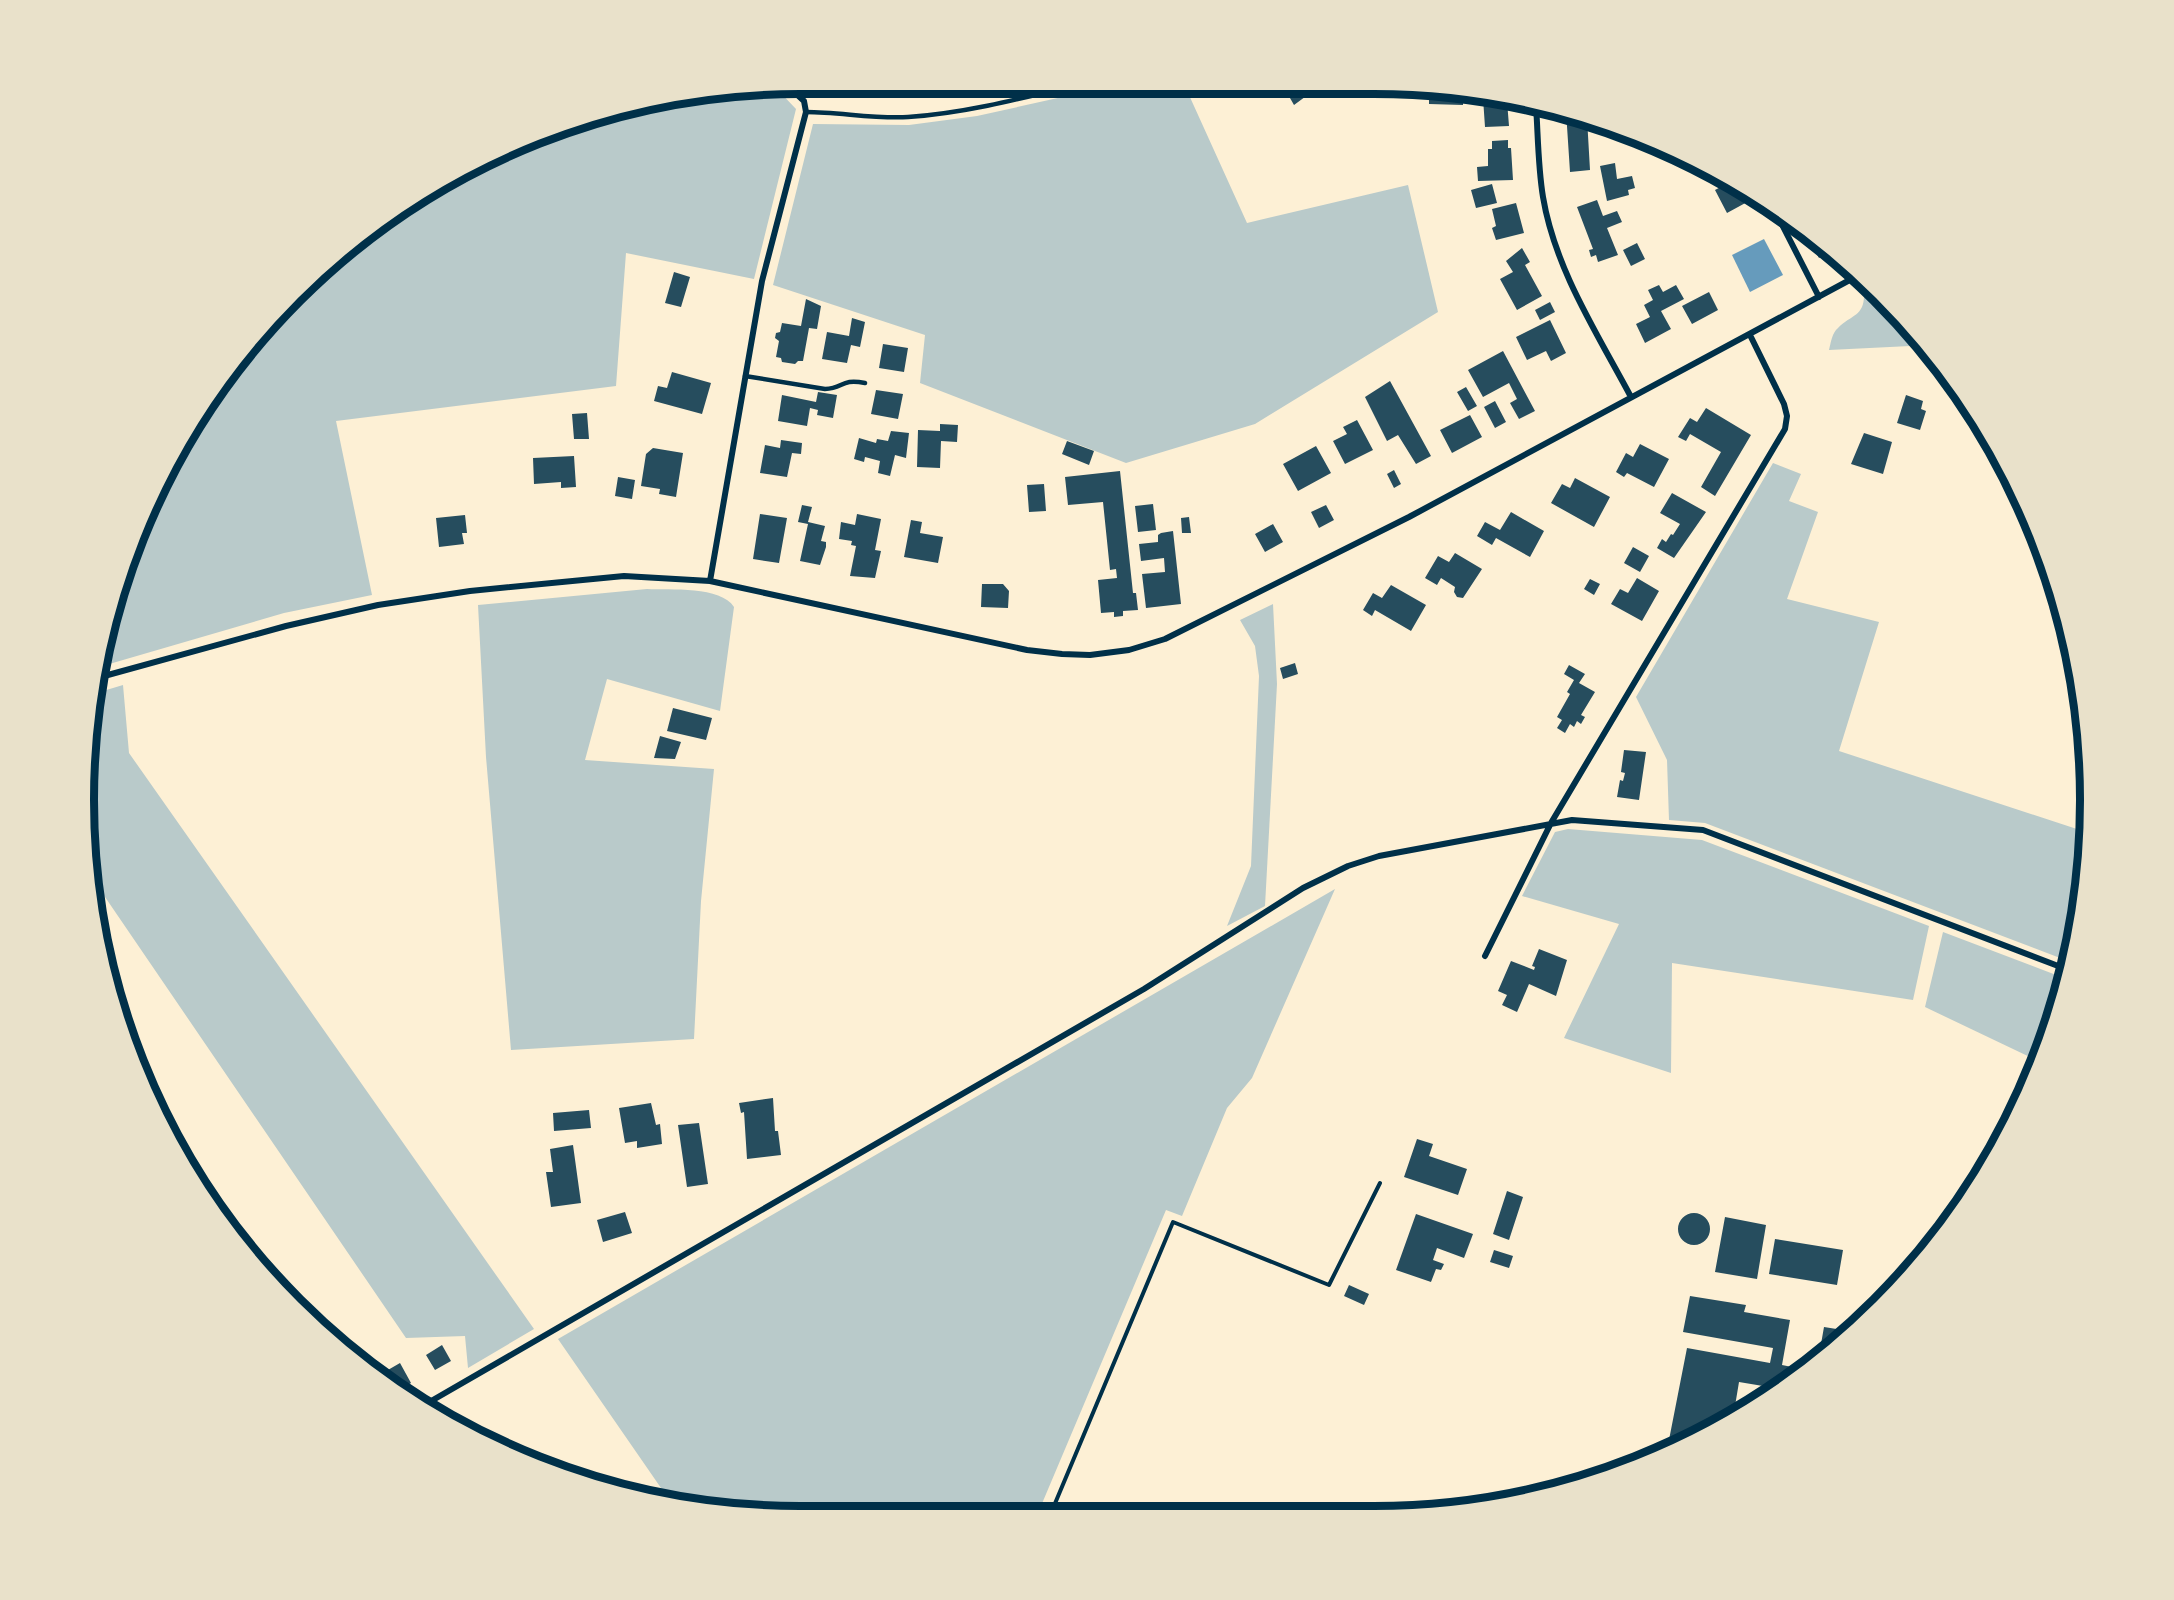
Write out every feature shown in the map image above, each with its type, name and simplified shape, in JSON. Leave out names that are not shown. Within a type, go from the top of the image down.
[{"type":"street","points":[[710,581],[762,281],[806,112],[804,101],[798,95]]},
{"type":"street","points":[[1537,114],[1543,197],[1551,228],[1576,292],[1631,397]]},
{"type":"street","points":[[1782,225],[1819,297]]},
{"type":"street","points":[[106,676],[286,626],[409,599],[624,576],[710,581],[1027,650],[1090,655],[1129,650],[1165,639],[1268,590],[1409,518],[1850,280]]},
{"type":"street","points":[[1485,956],[1551,823],[1785,429],[1787,416],[1784,404],[1750,335]]},
{"type":"street","points":[[431,1401],[1134,995],[1326,875],[1363,861],[1409,849],[1551,823],[1586,820],[1703,830],[2059,966]]},
{"type":"lane","points":[[806,112],[828,112],[856,117],[907,117],[973,110],[1035,95]]},
{"type":"lane","points":[[745,376],[825,389],[832,389],[848,380],[865,383]]},
{"type":"path","points":[[1054,1506],[1173,1222],[1329,1285],[1380,1183]]},
{"type":"shaded area","points":[[783,95],[796,109],[754,279],[626,253],[616,386],[336,421],[372,595],[284,613],[108,664],[132,573],[167,488],[213,408],[240,371],[301,301],[371,240],[408,213],[488,167],[530,148],[573,132],[662,108],[754,96]]},
{"type":"shaded area","points":[[1072,95],[1189,95],[1247,223],[1408,185],[1438,312],[1255,424],[1126,463],[920,383],[925,335],[773,285],[813,124],[909,125],[977,116]]},
{"type":"shaded area","points":[[1864,293],[1904,335],[1910,343],[1910,346],[1829,350],[1836,330],[1860,311]]},
{"type":"shaded area","points":[[1773,463],[1801,474],[1789,501],[1818,512],[1787,599],[1879,622],[1839,751],[2079,830],[2073,892],[2061,958],[1705,823],[1669,820],[1667,760],[1636,697]]},
{"type":"shaded area","points":[[647,589],[707,592],[727,600],[734,607],[720,711],[607,679],[585,760],[714,769],[701,901],[694,1039],[511,1050],[486,757],[478,605]]},
{"type":"shaded area","points":[[1273,604],[1277,684],[1265,906],[1227,926],[1251,866],[1259,676],[1255,646],[1240,620]]},
{"type":"shaded area","points":[[123,685],[129,753],[534,1329],[468,1368],[465,1336],[406,1338],[101,891],[94,800],[96,754],[104,691]]},
{"type":"shaded area","points":[[1568,829],[1702,840],[1929,926],[1913,1000],[1672,963],[1671,1073],[1564,1038],[1619,924],[1522,896],[1555,832]]},
{"type":"shaded area","points":[[1335,889],[1252,1078],[1227,1108],[1182,1216],[1166,1210],[1041,1506],[800,1506],[754,1504],[664,1492],[558,1339]]},
{"type":"shaded area","points":[[1943,932],[2057,975],[2031,1057],[1925,1007]]},
{"type":"water","points":[[1764,239],[1783,275],[1750,292],[1732,255]]},
{"type":"building","points":[[1288,95],[1308,95],[1294,105]]},
{"type":"building","points":[[1429,97],[1463,101],[1463,105],[1429,104]]},
{"type":"building","points":[[1483,104],[1508,107],[1509,126],[1485,127]]},
{"type":"building","points":[[1567,122],[1588,128],[1590,170],[1570,172]]},
{"type":"building","points":[[1508,140],[1508,148],[1511,148],[1513,180],[1478,181],[1477,167],[1488,166],[1488,149],[1492,149],[1492,141]]},
{"type":"building","points":[[1615,163],[1617,179],[1632,176],[1635,188],[1628,190],[1629,195],[1607,201],[1600,166]]},
{"type":"building","points":[[1492,184],[1497,203],[1476,208],[1471,190]]},
{"type":"building","points":[[1722,186],[1748,202],[1727,213],[1715,190]]},
{"type":"building","points":[[1597,200],[1603,216],[1617,211],[1622,222],[1607,228],[1618,255],[1598,262],[1596,255],[1591,257],[1589,250],[1593,249],[1577,207]]},
{"type":"building","points":[[1516,203],[1524,233],[1496,240],[1492,228],[1496,226],[1492,209]]},
{"type":"building","points":[[1637,243],[1645,259],[1631,266],[1623,250]]},
{"type":"building","points":[[1522,248],[1530,262],[1525,265],[1542,296],[1517,310],[1500,279],[1513,272],[1506,261]]},
{"type":"building","points":[[674,272],[690,277],[681,307],[665,303]]},
{"type":"building","points":[[1659,285],[1663,292],[1676,285],[1684,299],[1661,311],[1671,329],[1645,343],[1636,324],[1650,317],[1644,305],[1653,300],[1648,290]]},
{"type":"building","points":[[1709,292],[1718,310],[1692,324],[1682,306]]},
{"type":"building","points":[[806,299],[821,306],[817,329],[809,328],[803,361],[795,364],[782,362],[781,358],[776,357],[779,341],[775,338],[776,333],[780,332],[782,323],[801,326]]},
{"type":"building","points":[[1550,302],[1555,312],[1540,320],[1535,310]]},
{"type":"building","points":[[852,318],[865,322],[860,347],[851,345],[847,363],[822,359],[827,332],[849,336]]},
{"type":"building","points":[[1550,320],[1566,353],[1551,361],[1546,351],[1527,360],[1516,337]]},
{"type":"building","points":[[883,344],[908,348],[904,372],[879,368]]},
{"type":"building","points":[[1503,351],[1535,411],[1519,419],[1510,403],[1517,399],[1509,383],[1483,397],[1468,370]]},
{"type":"building","points":[[672,372],[711,383],[702,414],[654,401],[658,386],[667,388]]},
{"type":"building","points":[[1390,381],[1431,456],[1416,464],[1398,435],[1387,441],[1365,397]]},
{"type":"building","points":[[1466,387],[1477,406],[1468,411],[1457,392]]},
{"type":"building","points":[[876,390],[903,394],[898,419],[871,414]]},
{"type":"building","points":[[818,392],[837,395],[833,418],[817,415],[818,410],[810,408],[807,426],[778,421],[782,395],[816,402]]},
{"type":"building","points":[[1906,395],[1923,401],[1921,409],[1926,411],[1920,430],[1897,423]]},
{"type":"building","points":[[1495,401],[1506,422],[1495,428],[1484,407]]},
{"type":"building","points":[[1706,408],[1751,435],[1715,496],[1701,487],[1721,452],[1690,434],[1686,441],[1678,437],[1690,418],[1697,422]]},
{"type":"building","points":[[587,413],[589,439],[574,439],[572,414]]},
{"type":"building","points":[[1470,415],[1482,437],[1452,453],[1440,430]]},
{"type":"building","points":[[1357,420],[1373,450],[1345,464],[1333,441],[1347,434],[1343,427]]},
{"type":"building","points":[[940,424],[958,425],[957,442],[941,441],[940,468],[917,467],[918,430],[940,431]]},
{"type":"building","points":[[891,431],[909,433],[906,458],[895,455],[890,476],[878,473],[880,461],[865,457],[864,462],[854,459],[859,438],[876,443],[877,439],[888,441]]},
{"type":"building","points":[[1864,433],[1892,442],[1883,474],[1851,464]]},
{"type":"building","points":[[781,440],[802,443],[801,454],[792,453],[787,477],[760,473],[765,445],[780,448]]},
{"type":"building","points":[[1067,441],[1094,451],[1089,465],[1062,454]]},
{"type":"building","points":[[1640,444],[1669,459],[1654,487],[1627,473],[1624,477],[1616,472],[1626,453],[1633,457]]},
{"type":"building","points":[[1316,446],[1331,473],[1298,491],[1283,464]]},
{"type":"building","points":[[653,448],[683,453],[676,497],[659,494],[660,489],[641,486],[646,454]]},
{"type":"building","points":[[574,456],[576,487],[561,488],[561,482],[534,484],[533,458]]},
{"type":"building","points":[[1394,470],[1401,484],[1394,488],[1387,474]]},
{"type":"building","points":[[1120,471],[1133,593],[1136,593],[1138,610],[1123,611],[1123,616],[1114,617],[1114,612],[1101,613],[1098,580],[1117,578],[1116,569],[1110,570],[1103,502],[1068,505],[1065,477]]},
{"type":"building","points":[[618,477],[635,480],[632,499],[615,496]]},
{"type":"building","points":[[1575,478],[1610,497],[1594,527],[1551,503],[1562,484],[1570,488]]},
{"type":"building","points":[[1044,484],[1046,511],[1029,512],[1027,485]]},
{"type":"building","points":[[1672,493],[1706,512],[1674,558],[1657,548],[1662,539],[1666,542],[1680,524],[1660,513]]},
{"type":"building","points":[[1153,504],[1156,530],[1138,532],[1135,506]]},
{"type":"building","points":[[802,505],[812,507],[808,522],[825,526],[821,541],[826,542],[826,547],[820,565],[800,561],[808,524],[798,522]]},
{"type":"building","points":[[1326,505],[1334,520],[1319,528],[1311,512]]},
{"type":"building","points":[[1511,512],[1544,531],[1530,557],[1496,538],[1492,545],[1477,536],[1485,522],[1500,530]]},
{"type":"building","points":[[760,514],[787,518],[779,563],[753,559]]},
{"type":"building","points":[[857,514],[881,519],[875,550],[881,551],[875,578],[850,576],[856,546],[851,545],[852,541],[839,539],[841,522],[855,525]]},
{"type":"building","points":[[465,515],[467,533],[462,533],[464,544],[439,547],[436,518]]},
{"type":"building","points":[[1189,517],[1191,533],[1182,533],[1181,518]]},
{"type":"building","points":[[911,520],[922,522],[920,533],[943,537],[938,563],[904,557]]},
{"type":"building","points":[[1273,524],[1283,542],[1265,552],[1255,534]]},
{"type":"building","points":[[1173,531],[1181,604],[1146,608],[1142,574],[1165,572],[1164,558],[1141,561],[1139,544],[1158,542],[1158,535]]},
{"type":"building","points":[[1633,547],[1649,556],[1640,572],[1624,563]]},
{"type":"building","points":[[1455,553],[1482,569],[1463,598],[1457,597],[1454,592],[1455,587],[1441,578],[1437,585],[1425,578],[1438,556],[1449,562]]},
{"type":"building","points":[[1637,578],[1659,591],[1642,621],[1611,604],[1620,589],[1628,593]]},
{"type":"building","points":[[1590,579],[1600,584],[1594,595],[1584,589]]},
{"type":"building","points":[[982,584],[1003,584],[1009,591],[1008,608],[981,607]]},
{"type":"building","points":[[1391,585],[1426,605],[1411,631],[1375,610],[1372,616],[1363,610],[1373,593],[1382,598]]},
{"type":"building","points":[[1295,663],[1298,674],[1283,679],[1280,668]]},
{"type":"building","points":[[1569,665],[1585,674],[1579,683],[1595,692],[1581,715],[1585,717],[1581,724],[1577,721],[1574,727],[1570,724],[1565,733],[1557,728],[1562,720],[1557,717],[1570,694],[1567,692],[1574,680],[1564,674]]},
{"type":"building","points":[[673,708],[712,718],[706,740],[667,731]]},
{"type":"building","points":[[660,736],[681,742],[675,759],[654,758]]},
{"type":"building","points":[[1624,750],[1646,752],[1639,800],[1617,797],[1620,780],[1623,781],[1625,773],[1621,772]]},
{"type":"building","points":[[1539,949],[1567,960],[1556,996],[1529,984],[1517,1012],[1502,1005],[1507,995],[1498,991],[1511,961],[1534,970],[1535,967],[1532,966]]},
{"type":"building","points":[[773,1098],[775,1131],[778,1131],[781,1155],[747,1159],[744,1112],[741,1113],[739,1103]]},
{"type":"building","points":[[651,1103],[656,1125],[660,1124],[662,1144],[637,1148],[637,1141],[625,1143],[619,1108]]},
{"type":"building","points":[[589,1110],[591,1128],[554,1131],[553,1113]]},
{"type":"building","points":[[699,1123],[708,1184],[687,1187],[678,1125]]},
{"type":"building","points":[[1417,1139],[1433,1144],[1429,1156],[1467,1169],[1458,1195],[1404,1177]]},
{"type":"building","points":[[573,1145],[581,1203],[551,1207],[546,1172],[553,1172],[550,1149]]},
{"type":"building","points":[[1507,1191],[1523,1197],[1509,1240],[1493,1234]]},
{"type":"building","points":[[625,1212],[632,1233],[603,1242],[597,1220]]},
{"type":"building","points":[[1694,1213],[1705,1218],[1710,1229],[1705,1240],[1694,1245],[1683,1240],[1678,1229],[1683,1218]]},
{"type":"building","points":[[1416,1214],[1473,1234],[1464,1258],[1437,1248],[1433,1260],[1444,1264],[1441,1270],[1436,1269],[1431,1282],[1396,1270]]},
{"type":"building","points":[[1725,1217],[1766,1225],[1757,1279],[1715,1272]]},
{"type":"building","points":[[1775,1239],[1843,1250],[1837,1285],[1769,1274]]},
{"type":"building","points":[[1494,1250],[1513,1256],[1509,1268],[1490,1262]]},
{"type":"building","points":[[1349,1285],[1369,1294],[1364,1305],[1344,1296]]},
{"type":"building","points":[[1690,1296],[1746,1305],[1744,1312],[1790,1320],[1782,1365],[1793,1367],[1767,1387],[1739,1382],[1735,1406],[1669,1441],[1687,1348],[1770,1363],[1773,1348],[1683,1332]]},
{"type":"building","points":[[1824,1327],[1840,1329],[1839,1330],[1821,1345]]},
{"type":"building","points":[[442,1345],[451,1361],[435,1370],[426,1355]]},
{"type":"building","points":[[400,1363],[411,1383],[406,1386],[386,1371]]}]
